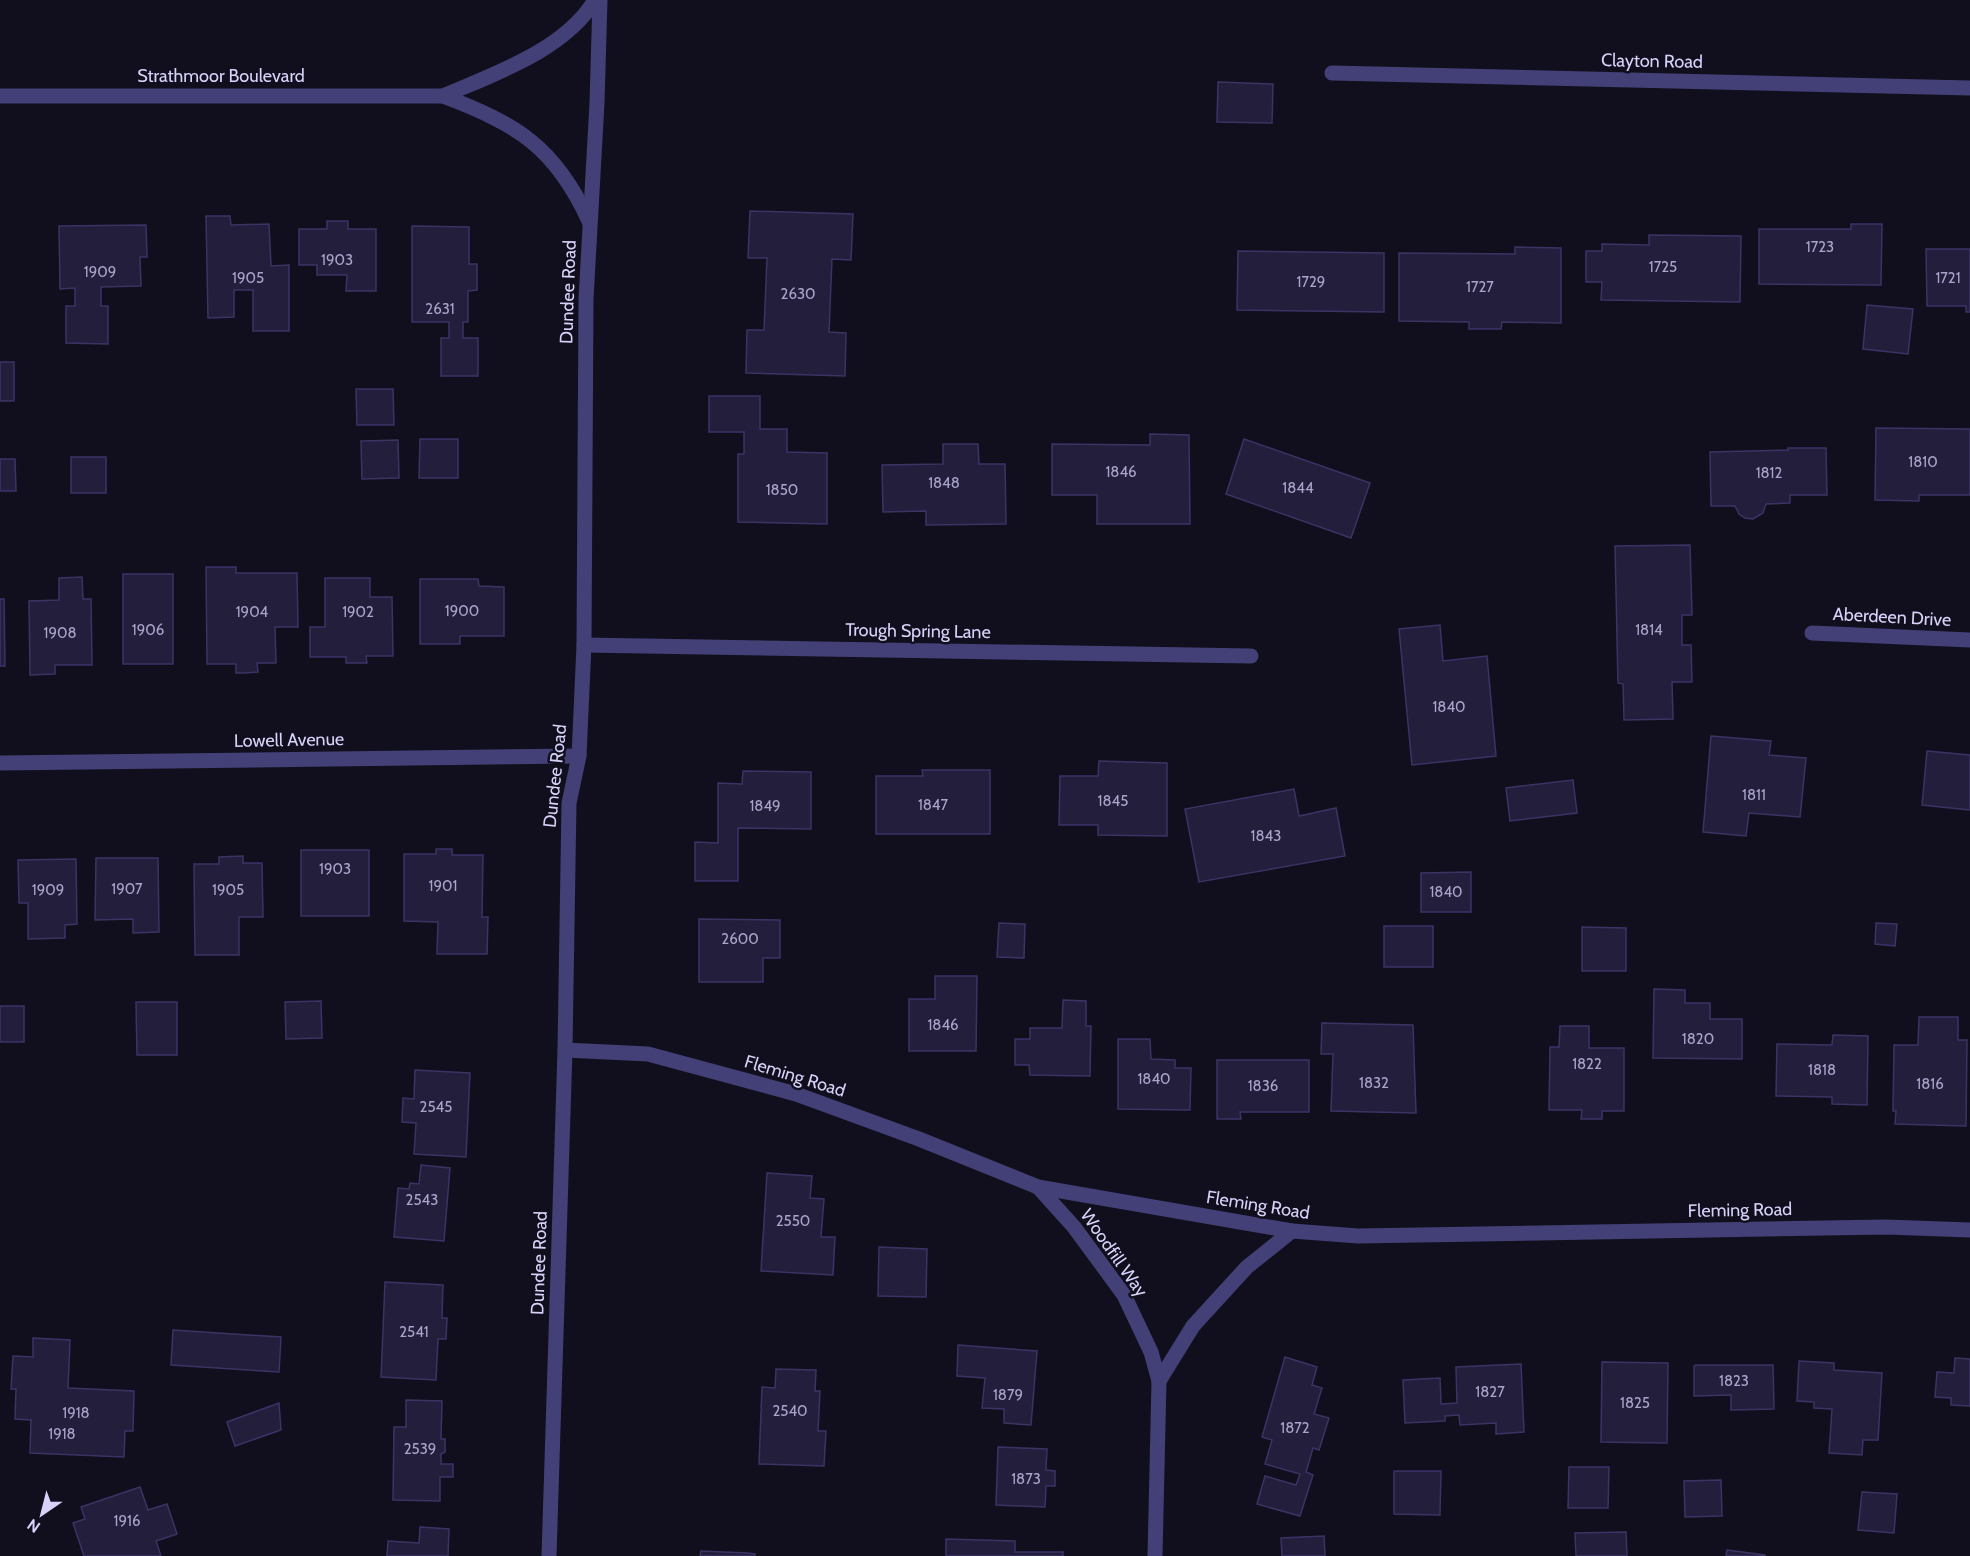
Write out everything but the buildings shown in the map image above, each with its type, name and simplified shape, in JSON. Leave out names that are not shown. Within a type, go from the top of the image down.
[{"type":"street","name":"Strathmoor Boulevard","points":[[443,96],[503,70],[539,51],[577,22],[595,0]]},
{"type":"street","name":"Dundee Road","points":[[549,1556],[565,1050],[569,804],[579,756],[584,645],[586,299],[597,103],[600,0]]},
{"type":"street","name":"Clayton Road","points":[[1332,73],[1970,88]]},
{"type":"street","name":"Strathmoor Boulevard","points":[[0,96],[443,96],[498,119],[527,137],[567,179],[590,224]]},
{"type":"street","name":"Aberdeen Drive","points":[[1812,633],[1970,640]]},
{"type":"street","name":"Trough Spring Lane","points":[[584,645],[1251,656]]},
{"type":"street","name":"Lowell Avenue","points":[[0,763],[579,756]]},
{"type":"street","name":"Fleming Road","points":[[565,1050],[648,1054],[796,1094],[1038,1186],[1292,1231],[1358,1236],[1886,1227],[1970,1230]]},
{"type":"street","name":"Woodfill Way","points":[[1038,1186],[1074,1227],[1124,1295],[1151,1352],[1159,1381],[1155,1556]]},
{"type":"street","points":[[1159,1381],[1193,1326],[1246,1267],[1292,1231]]}]
